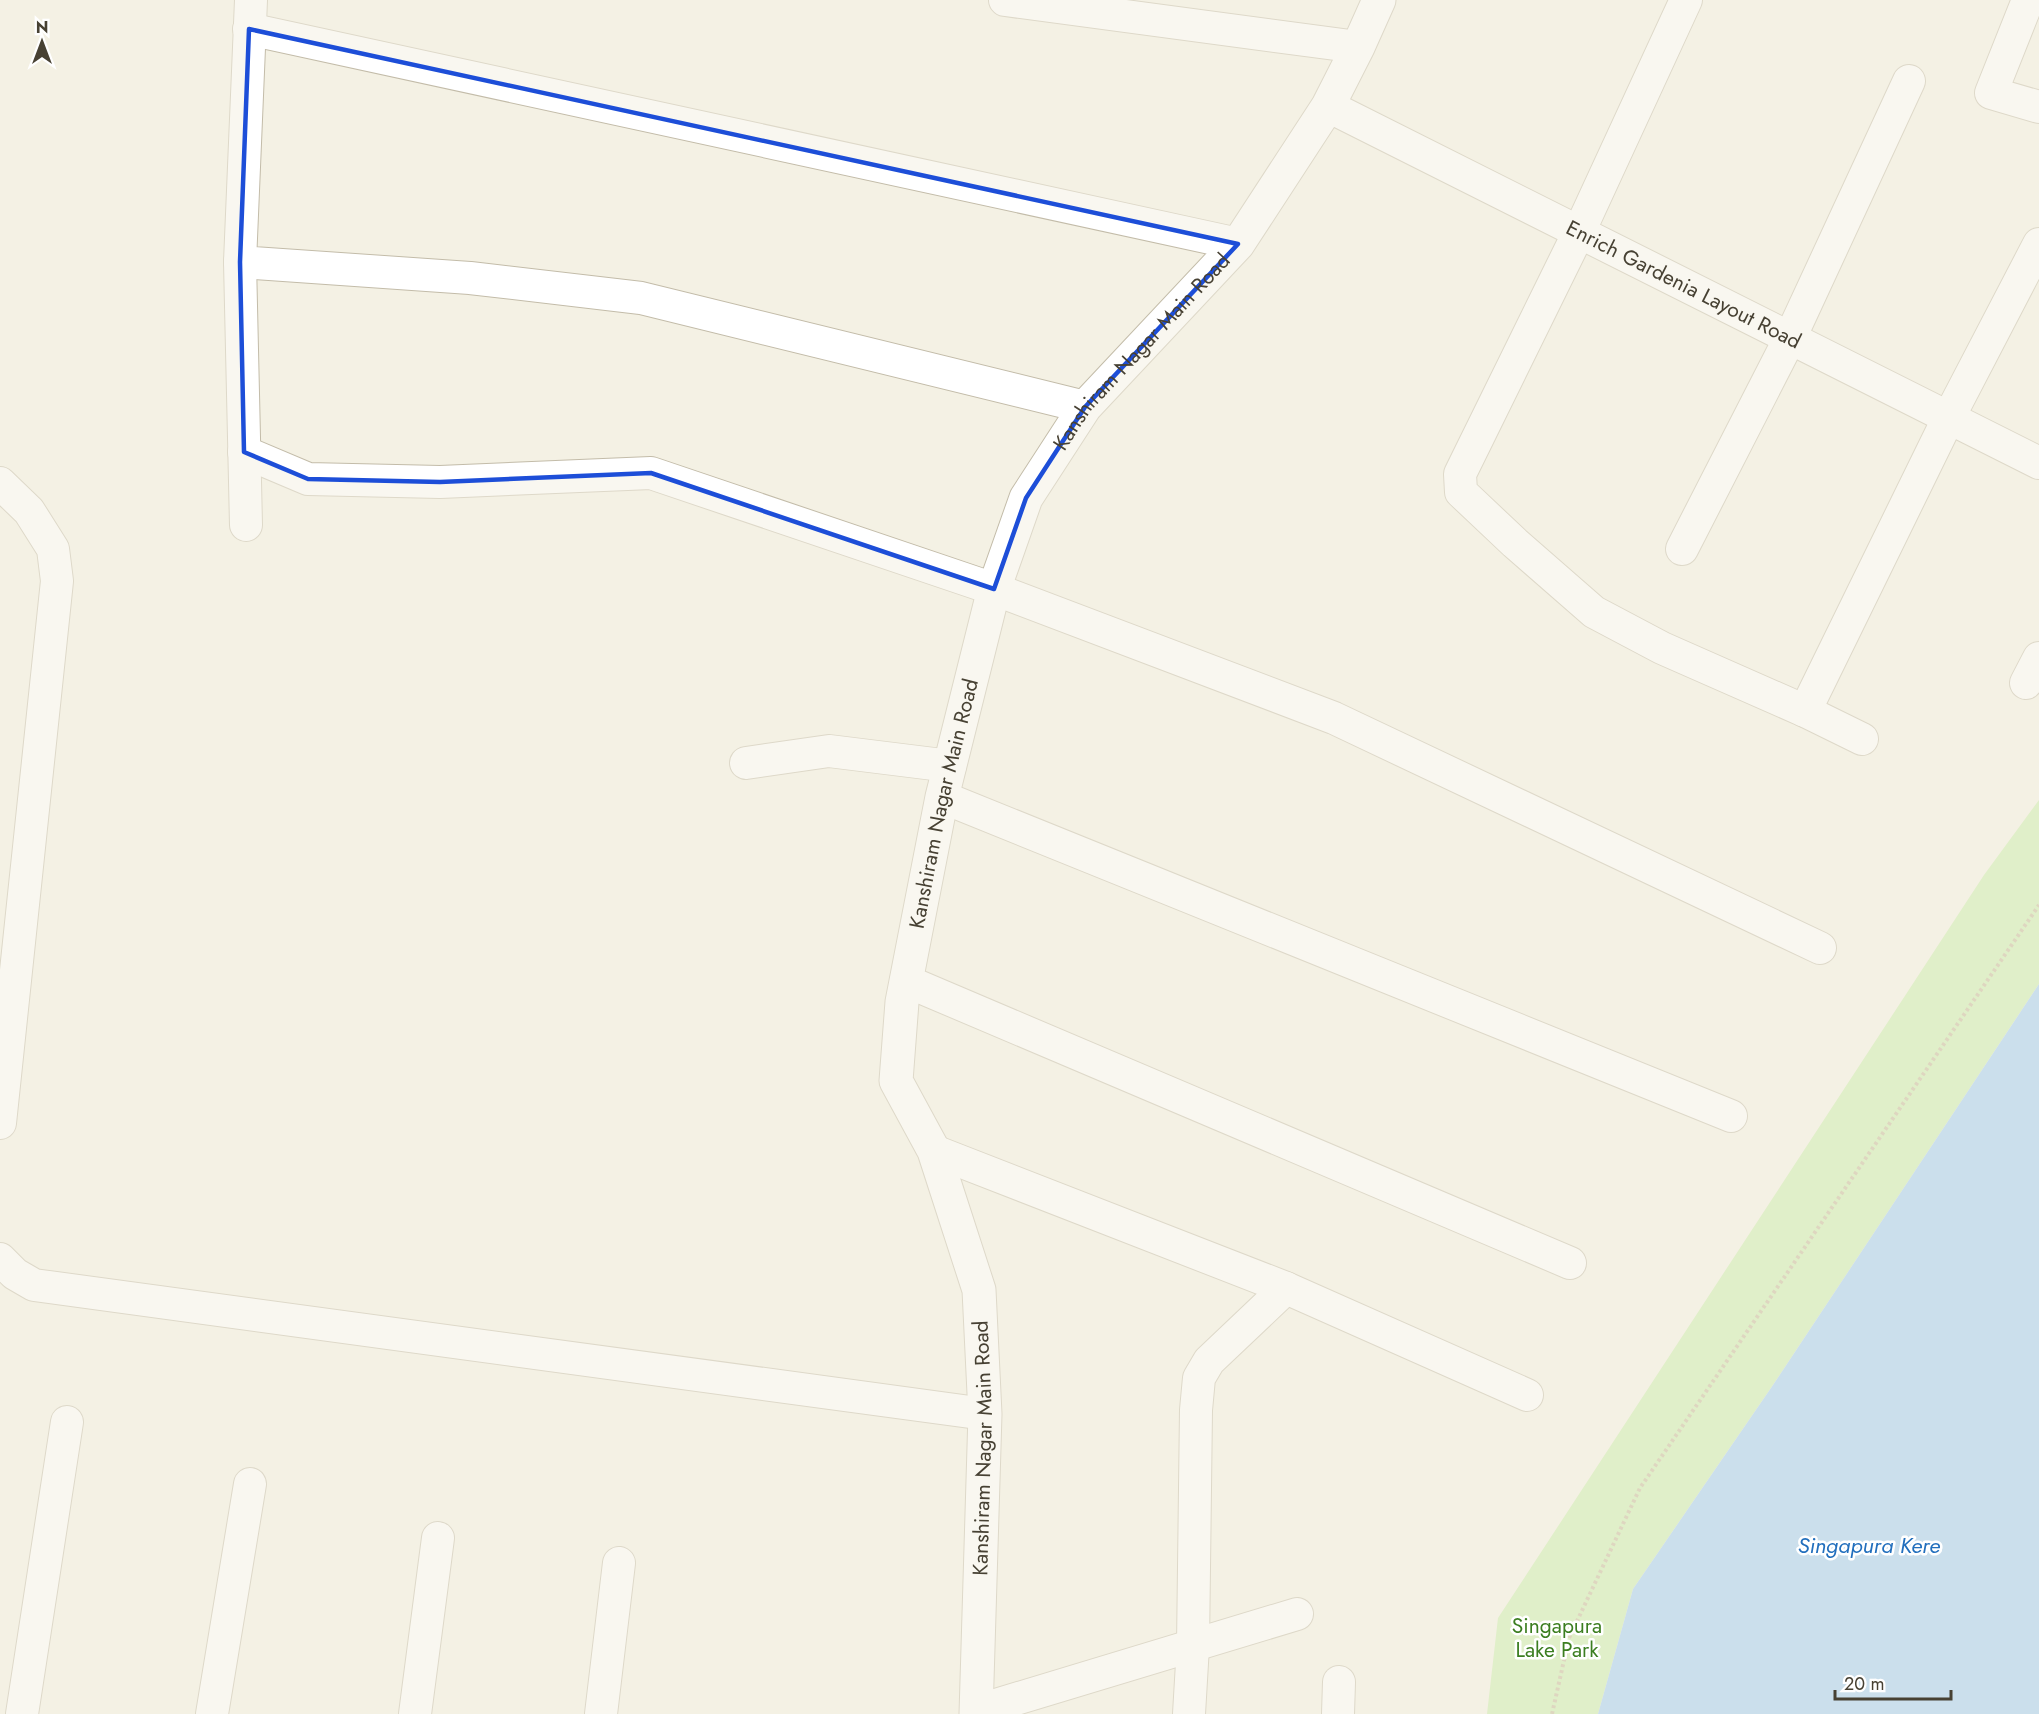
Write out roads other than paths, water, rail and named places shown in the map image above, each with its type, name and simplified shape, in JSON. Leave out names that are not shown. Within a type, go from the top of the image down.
[{"type":"street","points":[[1005,0],[1358,47]]},
{"type":"street","name":"Kanshiram Nagar Main Road","points":[[976,1713],[985,1414],[979,1290],[934,1151],[896,1081],[902,1002],[946,782],[994,589],[1026,498],[1085,407],[1238,244],[1328,106],[1358,47],[1378,0]]},
{"type":"street","points":[[1686,0],[1579,232],[1460,474],[1461,492],[1594,612],[1662,648],[1805,711],[1862,739]]},
{"type":"street","points":[[2028,0],[1991,93],[2039,107]]},
{"type":"street","points":[[246,525],[240,262],[250,15],[1238,244]]},
{"type":"street","points":[[1682,549],[1790,338],[1910,81]]},
{"type":"street","name":"Enrich Gardenia Layout Road","points":[[1328,106],[2039,463]]},
{"type":"street","points":[[1805,711],[1949,417],[2039,244]]},
{"type":"street","points":[[240,262],[470,278],[641,298],[1085,407]]},
{"type":"street","points":[[244,452],[308,479],[440,482],[651,472],[994,589],[1334,718],[1820,948]]},
{"type":"street","points":[[0,483],[28,511],[53,549],[57,581],[0,1123]]},
{"type":"street","points":[[746,763],[829,751],[946,782],[1731,1116]]},
{"type":"street","points":[[906,981],[1570,1263]]},
{"type":"street","points":[[934,1151],[1286,1288],[1527,1395]]},
{"type":"street","points":[[0,1259],[15,1274],[34,1285],[985,1414]]},
{"type":"street","points":[[1190,1714],[1196,1410],[1199,1378],[1209,1361],[1286,1288]]},
{"type":"street","points":[[22,1714],[68,1422]]},
{"type":"street","points":[[212,1714],[250,1484]]},
{"type":"street","points":[[415,1714],[438,1538]]},
{"type":"street","points":[[601,1714],[619,1563]]},
{"type":"street","points":[[976,1713],[1297,1614]]},
{"type":"street","points":[[1338,1714],[1339,1682]]},
{"type":"water","name":"Singapura Kere","points":[[2039,984],[2039,1714],[1598,1714],[1633,1589],[1773,1385]]},
{"type":"park label","name":"Singapura Lake Park","points":[[1557,1638]]}]
